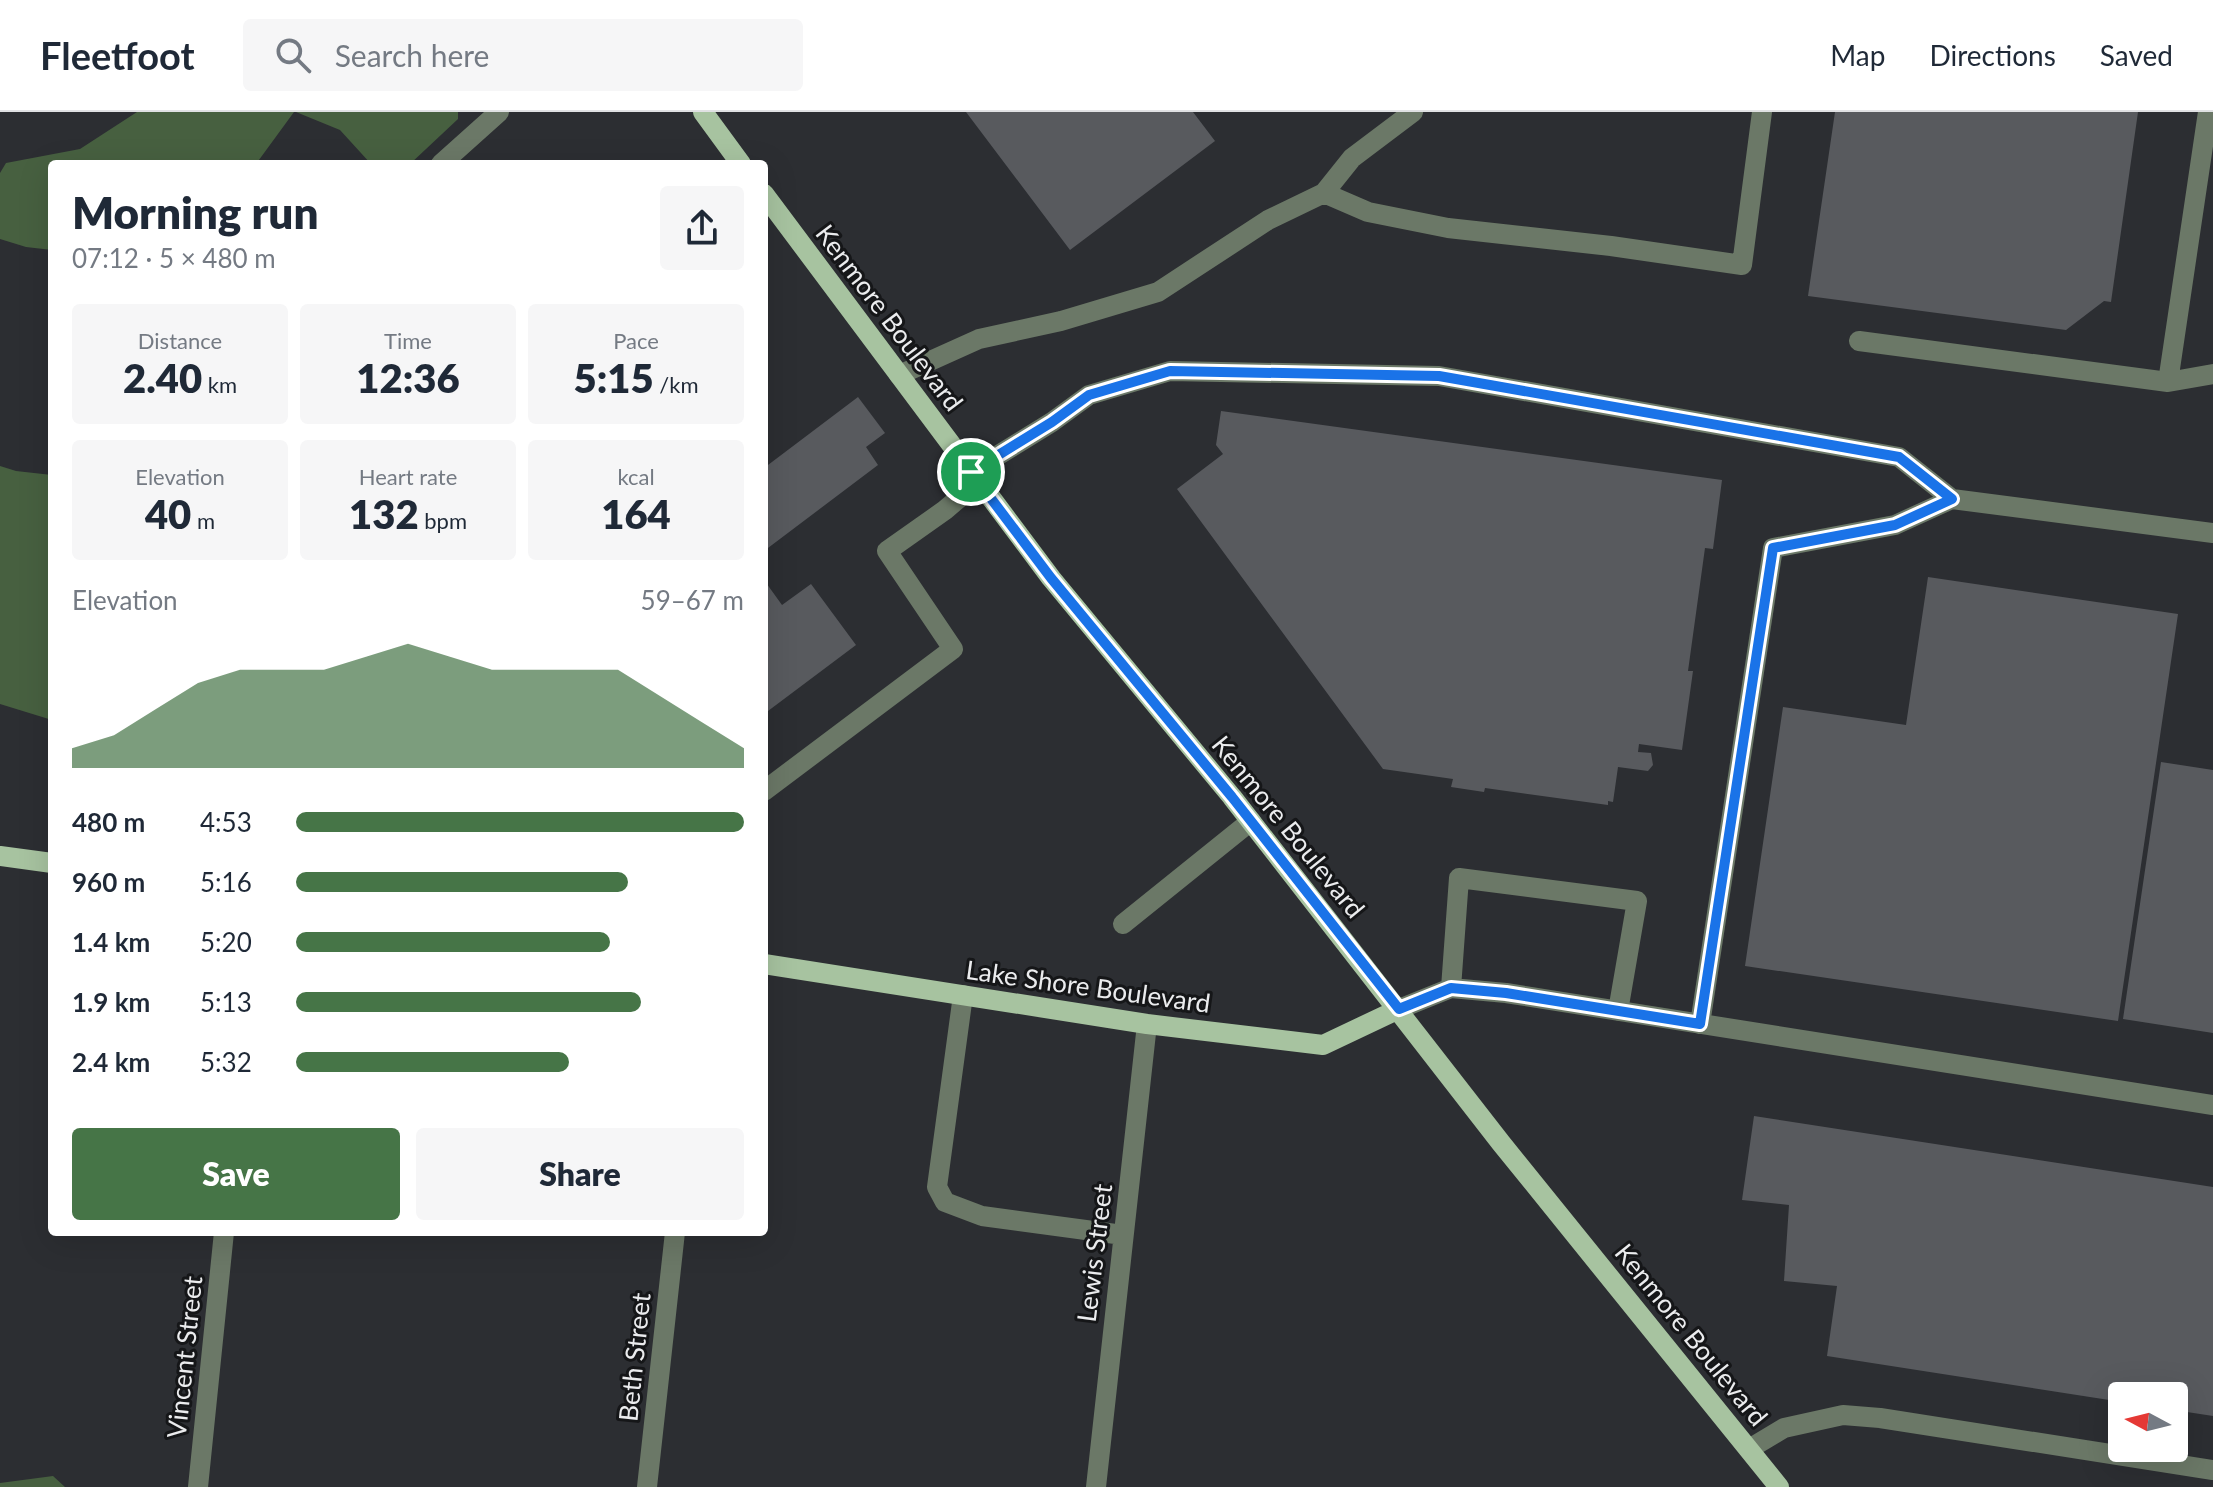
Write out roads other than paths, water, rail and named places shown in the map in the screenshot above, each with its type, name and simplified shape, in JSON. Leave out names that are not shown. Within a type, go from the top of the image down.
[{"type":"main road","points":[[703,112],[738,160]]},
{"type":"main road","name":"Kenmore Boulevard","points":[[768,199],[1051,578],[1251,821],[1501,1143],[1779,1487]]},
{"type":"main road","points":[[0,856],[48,862]]},
{"type":"main road","name":"Lake Shore Boulevard","points":[[768,965],[1147,1024],[1323,1045],[1399,1009]]},
{"type":"street","points":[[445,160],[499,112]]},
{"type":"street","points":[[899,375],[979,339],[1061,321],[1158,292],[1268,220],[1324,193],[1352,158],[1413,112]]},
{"type":"street","points":[[1324,193],[1368,212],[1448,228],[1611,246],[1742,265],[1762,112]]},
{"type":"street","points":[[2168,382],[2208,112]]},
{"type":"street","points":[[1859,341],[2168,382],[2213,374]]},
{"type":"street","points":[[768,788],[953,649],[887,551],[945,510],[975,477],[1089,395],[1170,371],[1439,376],[1899,457],[1952,499],[2213,533]]},
{"type":"street","points":[[1700,1024],[1773,548],[1895,525],[1952,499]]},
{"type":"street","points":[[1123,924],[1251,821]]},
{"type":"street","points":[[1451,988],[1459,878],[1637,901],[1618,1011]]},
{"type":"street","points":[[1399,1009],[1451,988],[1506,993],[2213,1105]]},
{"type":"street","points":[[963,995],[937,1187],[945,1202],[982,1216],[1123,1235]]},
{"type":"street","name":"Lewis Street","points":[[1096,1487],[1147,1024]]},
{"type":"street","name":"Vincent Street","points":[[198,1487],[224,1236]]},
{"type":"street","name":"Beth Street","points":[[647,1487],[675,1236]]},
{"type":"street","points":[[1749,1449],[1784,1428],[1843,1415],[1880,1418],[2213,1470]]}]
